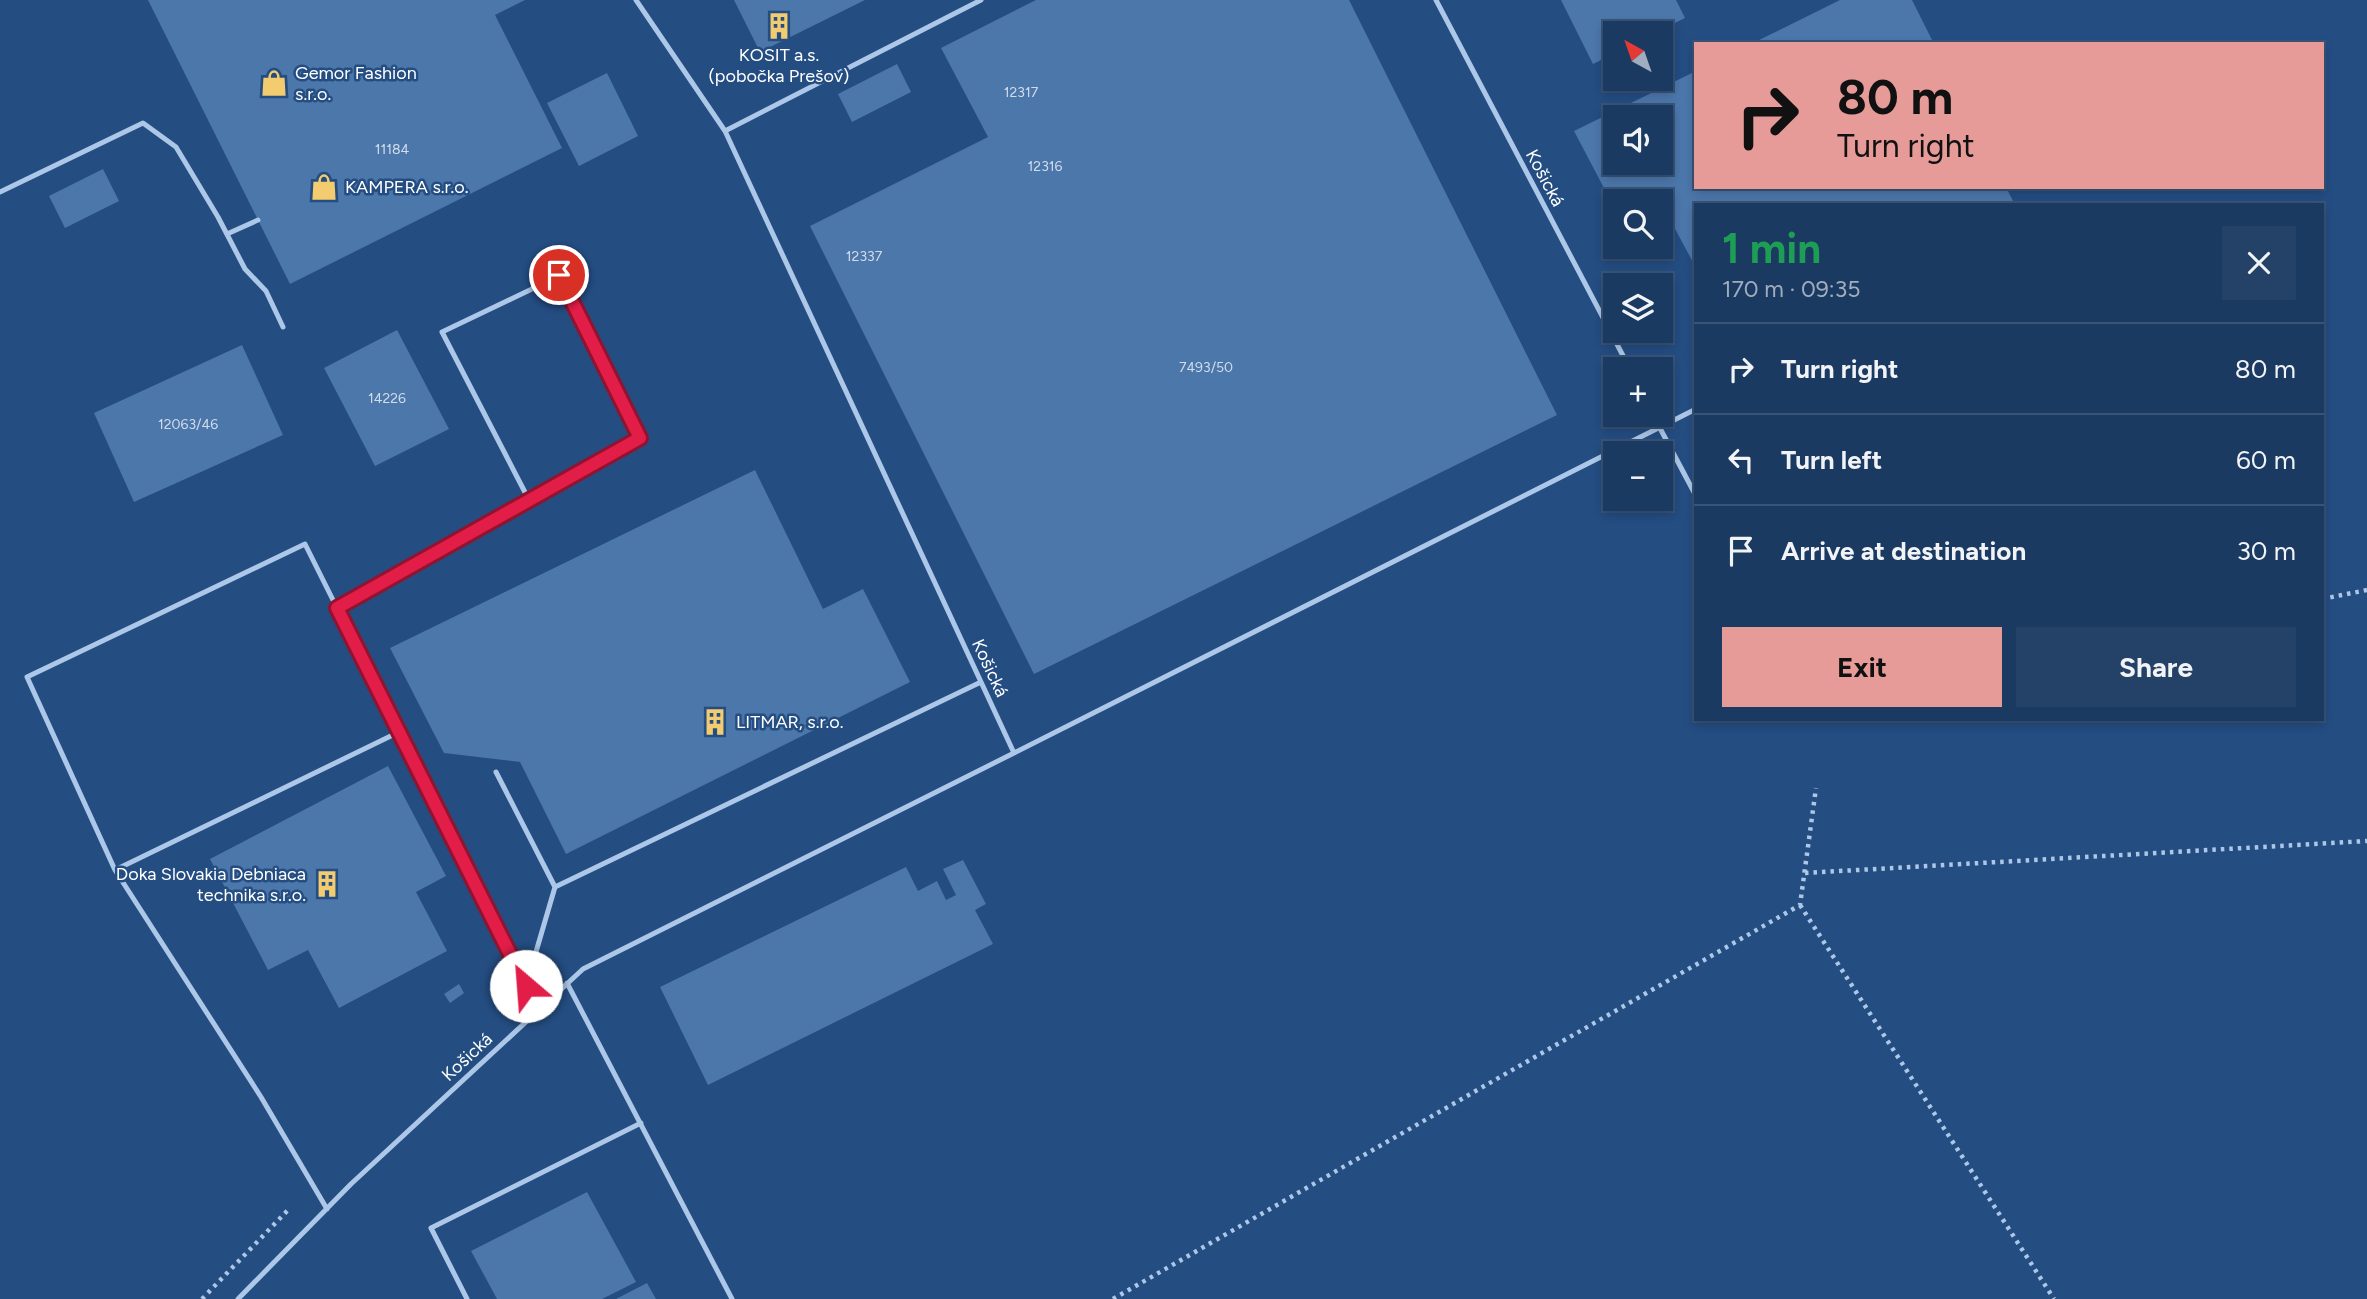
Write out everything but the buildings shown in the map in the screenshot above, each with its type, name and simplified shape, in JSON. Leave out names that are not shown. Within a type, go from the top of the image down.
[{"type":"lane","name":"Košická","points":[[238,1299],[351,1184],[583,969],[1014,753],[725,131],[636,0]]},
{"type":"lane","points":[[725,131],[981,0]]},
{"type":"lane","name":"Košická","points":[[1436,0],[1624,357]]},
{"type":"lane","points":[[0,192],[142,122],[176,147],[228,234],[245,269],[265,290],[283,327]]},
{"type":"lane","points":[[228,234],[258,220]]},
{"type":"lane","points":[[337,608],[640,438],[559,275],[442,332],[529,499]]},
{"type":"lane","points":[[1673,420],[1694,410]]},
{"type":"lane","points":[[1014,753],[1660,427],[1694,492]]},
{"type":"lane","points":[[327,1209],[261,1097],[115,870],[27,677],[305,544],[538,1010]]},
{"type":"lane","points":[[555,887],[981,681]]},
{"type":"lane","points":[[115,870],[399,732]]},
{"type":"lane","points":[[496,772],[555,887],[526,986]]},
{"type":"lane","points":[[567,983],[732,1299]]},
{"type":"lane","points":[[467,1299],[431,1228],[641,1123]]},
{"type":"path","points":[[2324,598],[2367,590]]},
{"type":"path","points":[[1816,788],[1800,905],[2054,1299]]},
{"type":"path","points":[[1805,873],[2367,841]]},
{"type":"path","points":[[1113,1299],[1800,905]]},
{"type":"path","points":[[202,1299],[289,1209]]},
{"type":"place","name":"KOSIT a.s. (pobočka Prešov)","points":[[779,26]]},
{"type":"place","name":"Gemor Fashion s.r.o.","points":[[274,83]]},
{"type":"place","name":"KAMPERA s.r.o.","points":[[324,187]]},
{"type":"place","name":"LITMAR, s.r.o.","points":[[715,722]]},
{"type":"place","name":"Doka Slovakia Debniaca technika s.r.o.","points":[[327,884]]},
{"type":"route","points":[[526,986],[337,608],[640,438],[559,275]]}]
